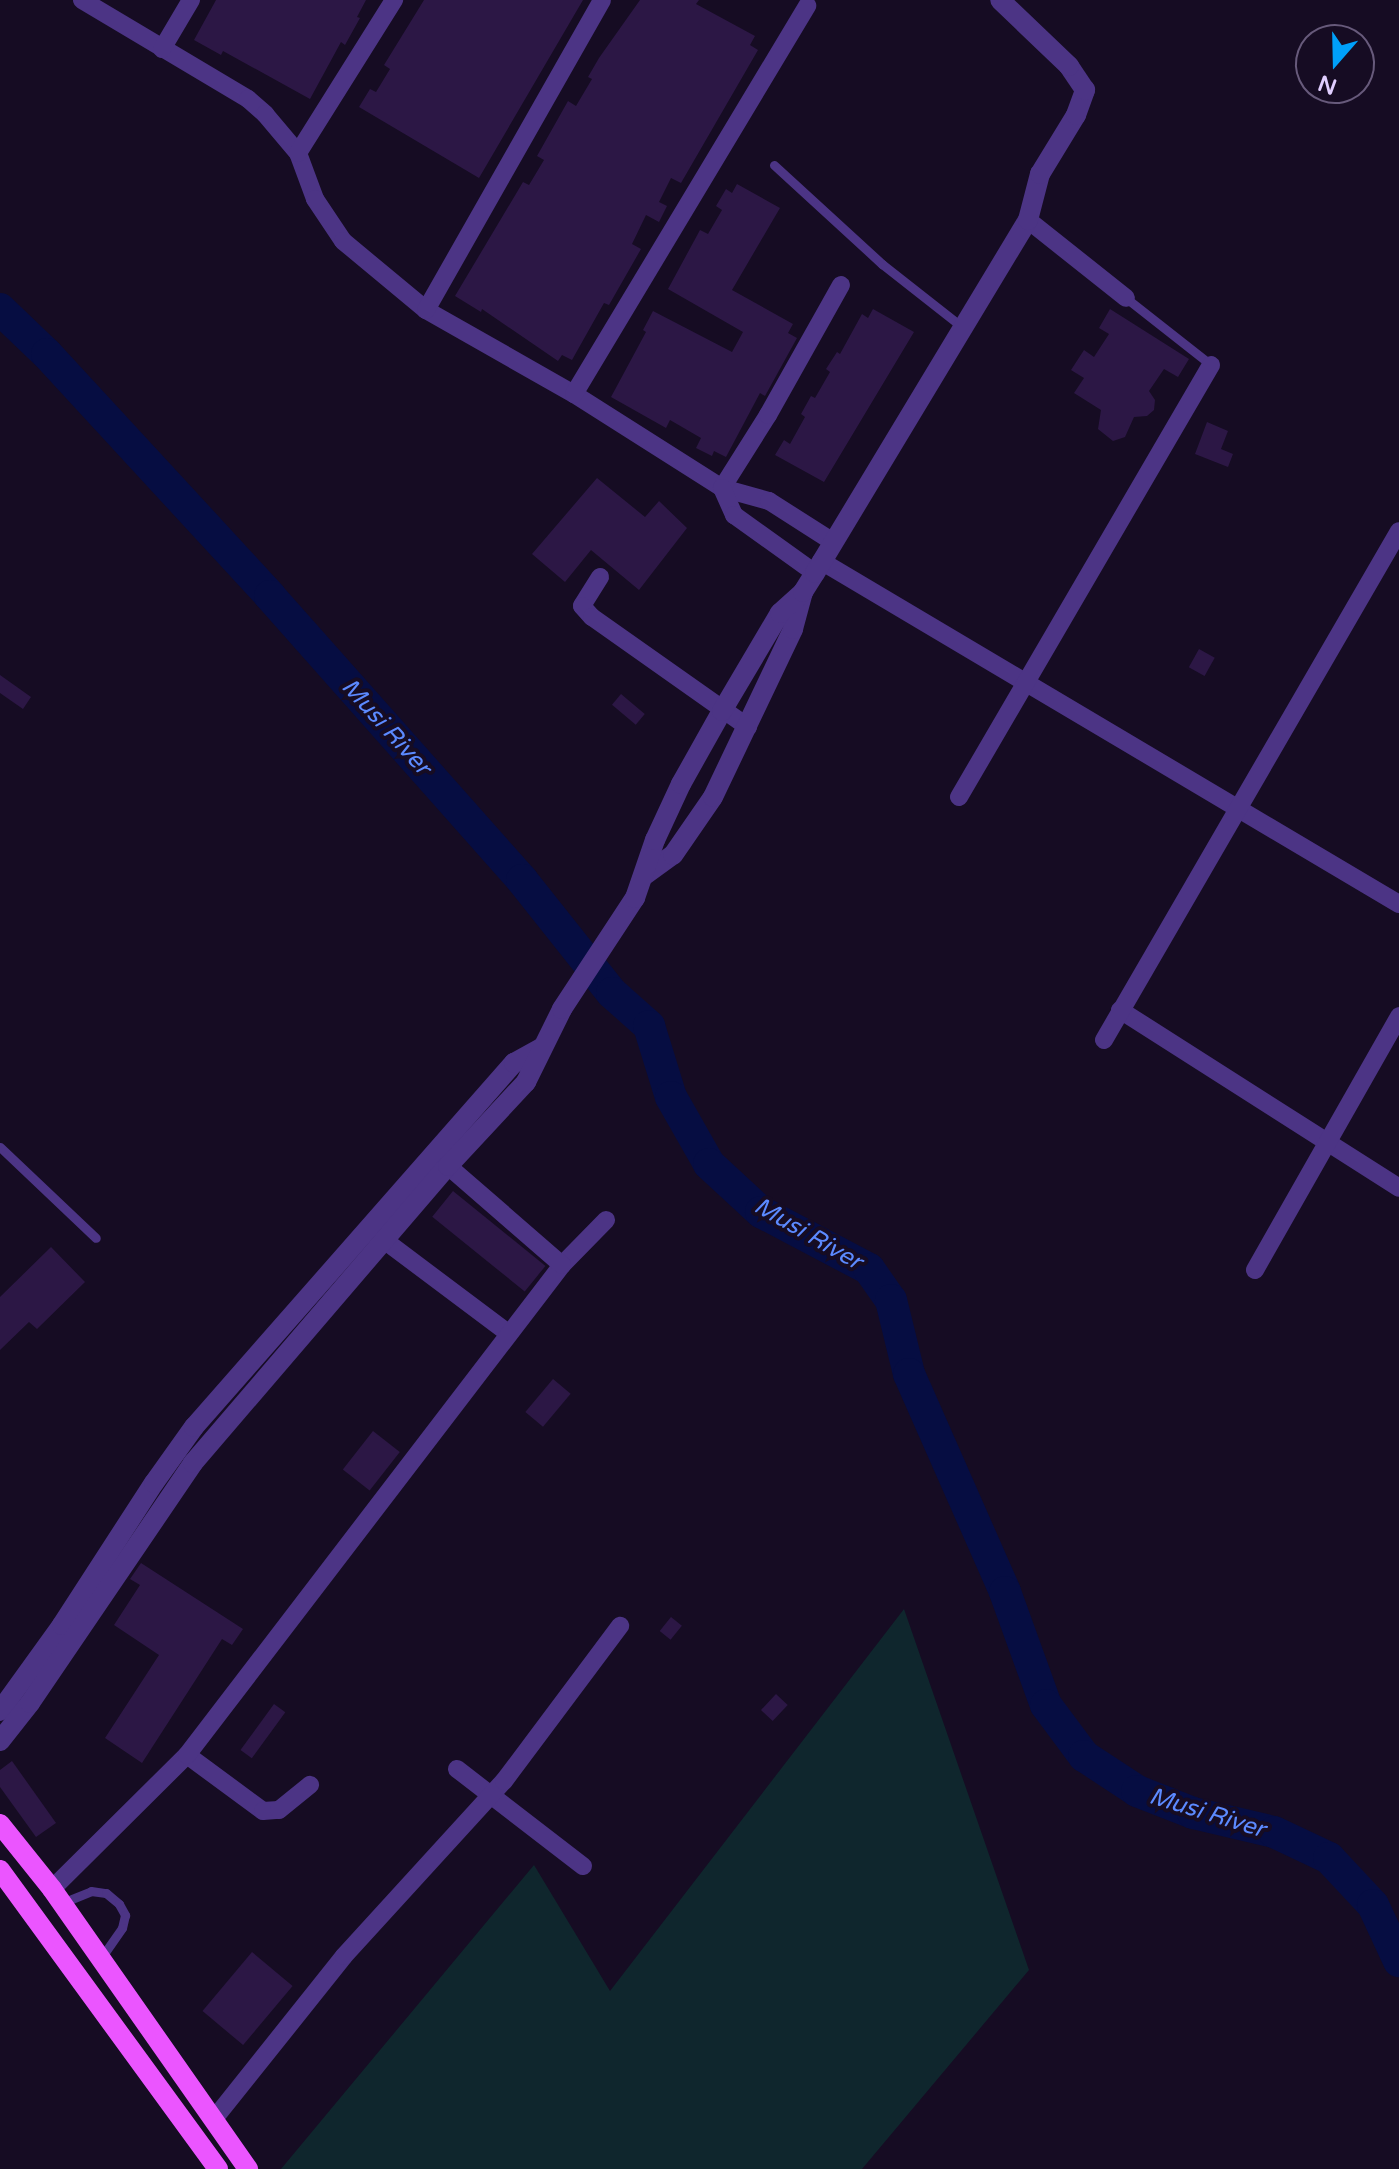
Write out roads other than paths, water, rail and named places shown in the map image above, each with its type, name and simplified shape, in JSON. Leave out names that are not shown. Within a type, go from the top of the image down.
[{"type":"main road","points":[[0,1824],[57,1896],[248,2169]]},
{"type":"main road","points":[[0,1870],[218,2169]]},
{"type":"street","points":[[82,0],[248,99],[298,153],[315,199],[343,241],[426,310],[574,394],[722,488],[769,501],[833,542]]},
{"type":"street","points":[[162,49],[191,0]]},
{"type":"street","points":[[298,153],[394,0]]},
{"type":"street","points":[[426,310],[602,0]]},
{"type":"street","points":[[645,875],[673,855],[697,825],[748,727],[793,629],[803,592],[1028,220],[1040,174],[1076,115],[1085,90],[1069,66],[1000,0]]},
{"type":"street","points":[[574,394],[807,6]]},
{"type":"street","points":[[1028,220],[1126,298]]},
{"type":"street","points":[[722,488],[768,415],[841,285]]},
{"type":"street","points":[[959,797],[1211,365]]},
{"type":"street","points":[[722,488],[734,515],[818,567],[1026,683],[1399,904]]},
{"type":"street","points":[[1104,1040],[1399,531]]},
{"type":"street","points":[[600,577],[582,606],[592,617],[748,727]]},
{"type":"street","points":[[311,1310],[384,1240],[526,1082],[562,1009],[635,898],[655,840],[681,784],[722,711],[780,613],[803,592]]},
{"type":"street","points":[[1120,1010],[1399,1188]]},
{"type":"street","points":[[1255,1270],[1399,1016]]},
{"type":"street","points":[[0,1741],[32,1684],[182,1461],[514,1063],[541,1048]]},
{"type":"street","points":[[448,1166],[562,1265]]},
{"type":"street","points":[[57,1896],[187,1755],[562,1265],[606,1220]]},
{"type":"street","points":[[384,1240],[509,1334]]},
{"type":"street","points":[[214,2119],[344,1956],[490,1795],[620,1626]]},
{"type":"street","points":[[0,1711],[32,1684]]},
{"type":"street","points":[[187,1755],[263,1811],[279,1810],[310,1785]]},
{"type":"street","points":[[457,1769],[583,1866]]},
{"type":"lane","points":[[774,165],[882,264],[962,328]]},
{"type":"lane","points":[[1126,298],[1211,365]]},
{"type":"lane","points":[[0,1147],[96,1238]]},
{"type":"lane","points":[[57,1896],[91,1891],[106,1893],[119,1904],[125,1915],[122,1928],[101,1958]]},
{"type":"waterway","name":"Musi River","points":[[0,309],[47,354],[270,596],[522,880],[612,993],[649,1026],[671,1097],[709,1164],[761,1212],[869,1269],[891,1300],[909,1374],[1005,1592],[1046,1705],[1084,1756],[1137,1791],[1193,1813],[1274,1832],[1329,1858],[1373,1905],[1399,1961]]}]
